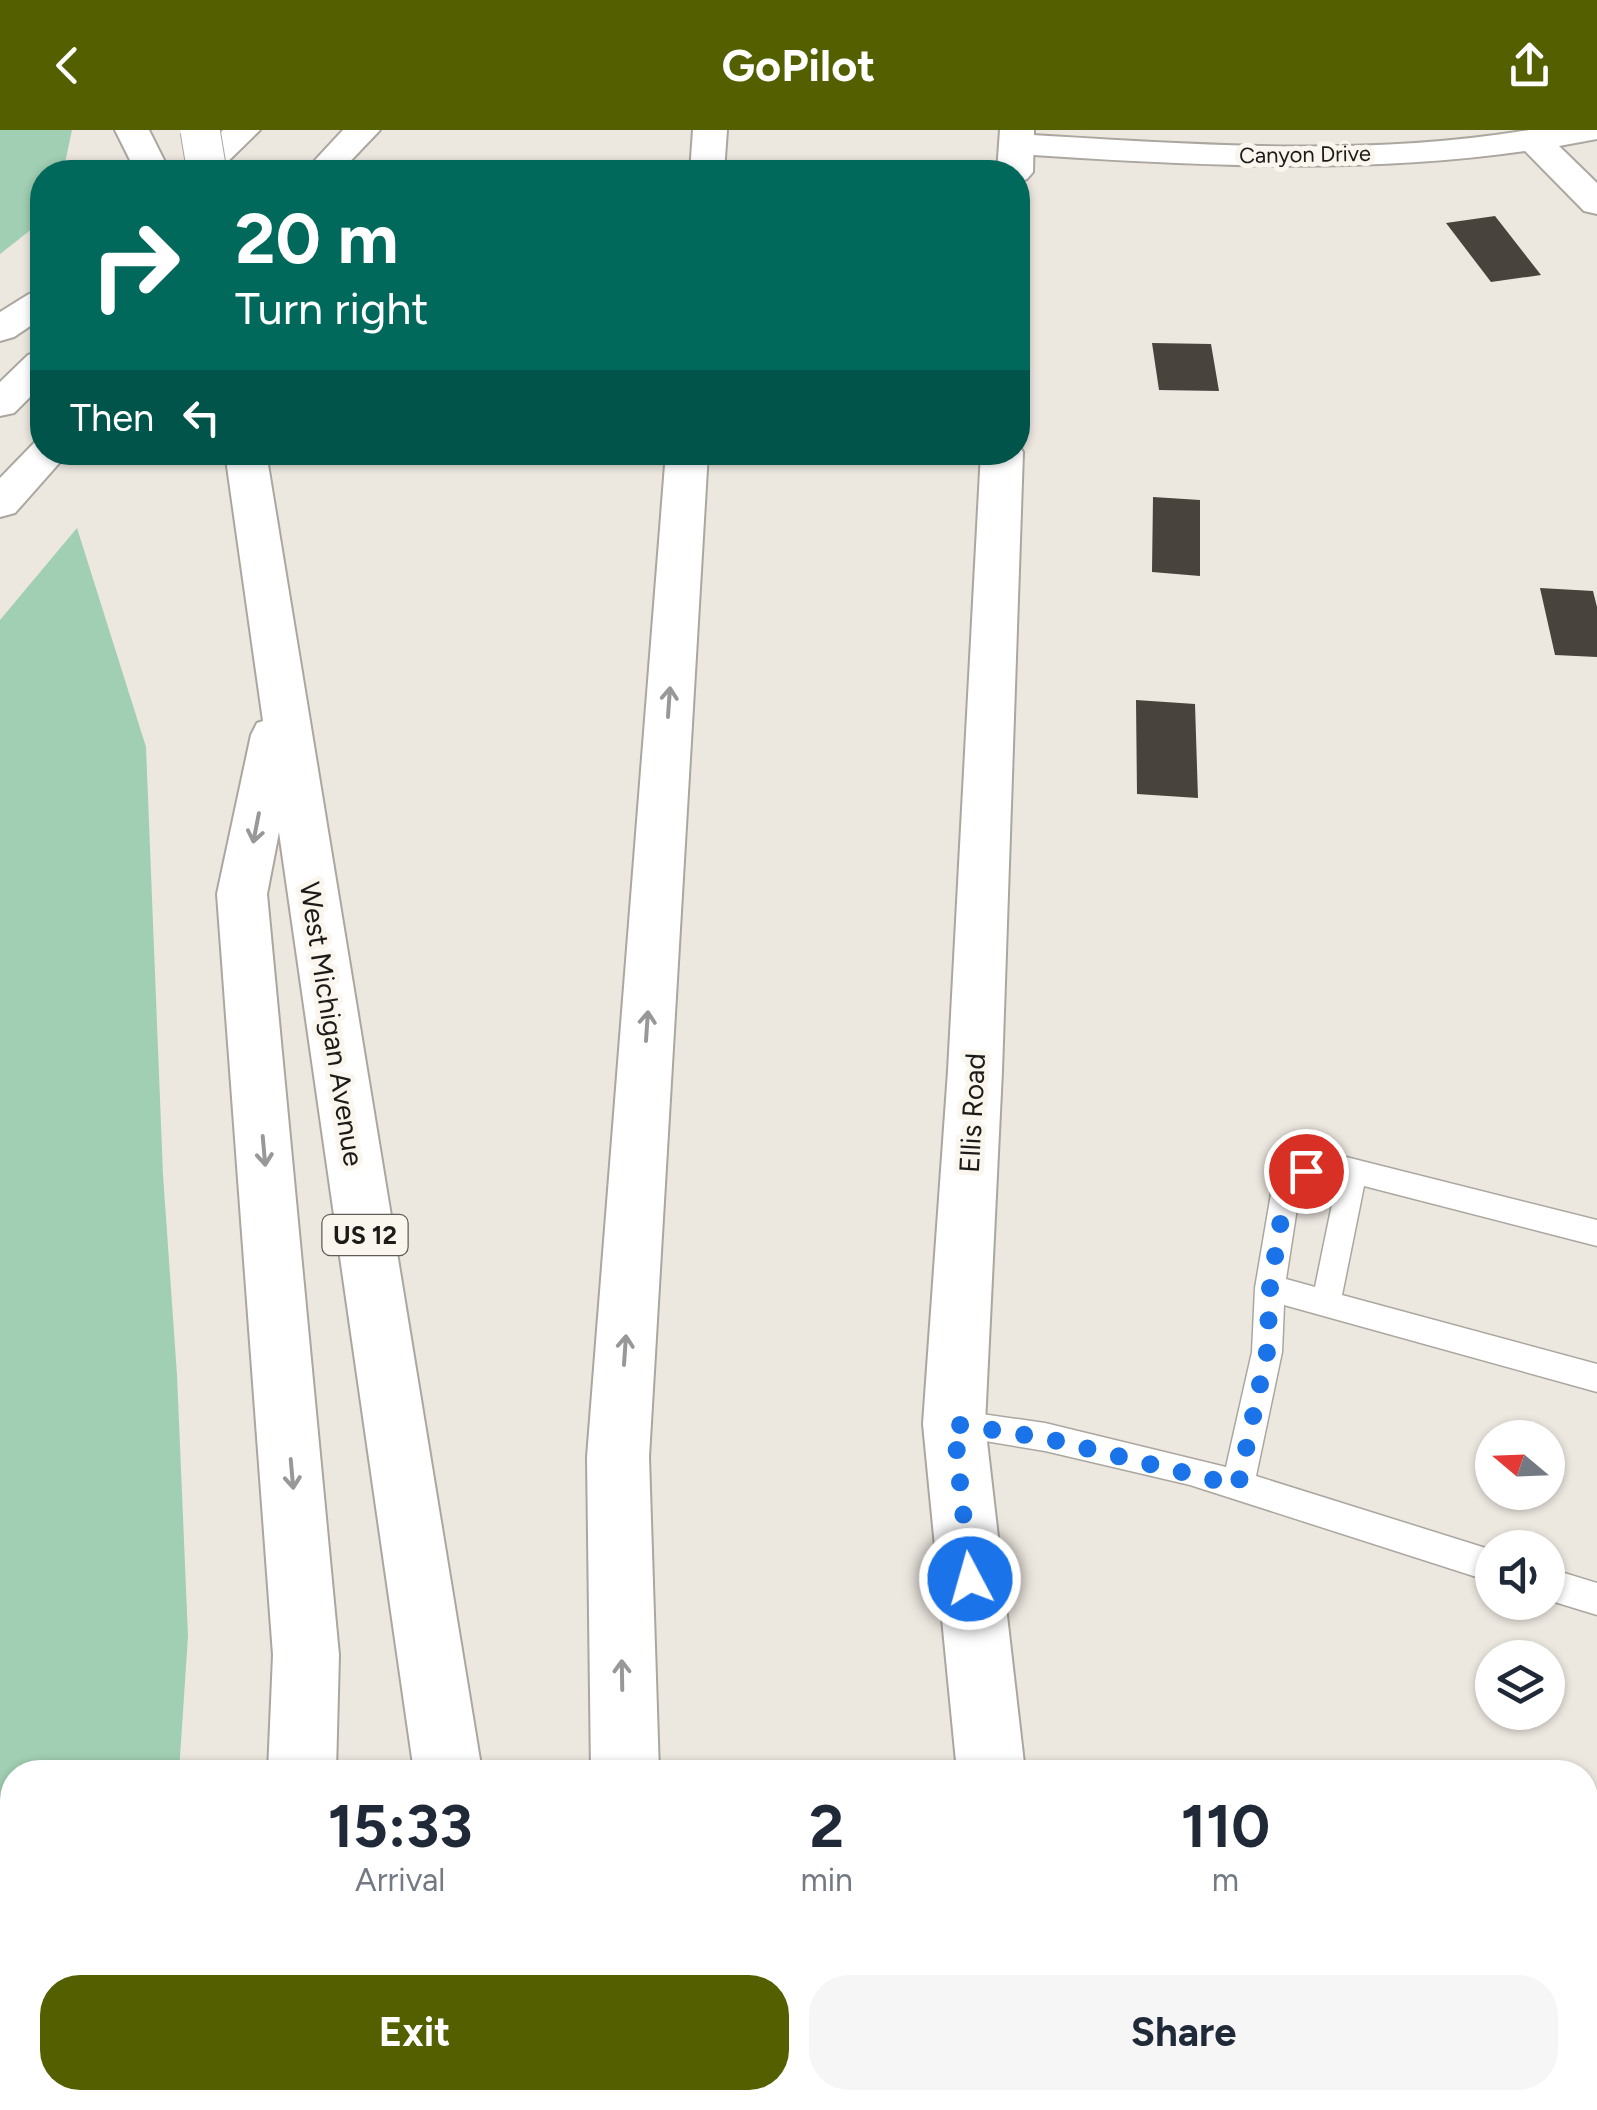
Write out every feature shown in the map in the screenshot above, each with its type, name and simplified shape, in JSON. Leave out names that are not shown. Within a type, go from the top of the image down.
[{"type":"main road","points":[[200,130],[205,160]]},
{"type":"main road","points":[[210,160],[243,130]]},
{"type":"main road","points":[[250,160],[281,130]]},
{"type":"main road","points":[[334,160],[363,130]]},
{"type":"main road","points":[[707,160],[710,130]]},
{"type":"main road","name":"Canyon Drive","points":[[1016,149],[1199,156],[1343,156],[1534,142],[1592,130]]},
{"type":"main road","points":[[134,134],[147,160]]},
{"type":"main road","points":[[1534,142],[1597,204]]},
{"type":"main road","points":[[0,329],[30,310]]},
{"type":"main road","points":[[0,404],[30,375]]},
{"type":"main road","points":[[0,503],[37,465]]},
{"type":"main road","name":"West Michigan Avenue","points":[[248,465],[446,1760]]},
{"type":"main road","points":[[625,1760],[618,1457],[686,465]]},
{"type":"main road","name":"Ellis Road","points":[[990,1760],[954,1424],[975,1072],[1001,465]]},
{"type":"main road","points":[[282,698],[242,894],[306,1654],[302,1760]]},
{"type":"lane","points":[[1238,1486],[1267,1352],[1270,1288],[1287,1182],[1306,1171],[1342,1168],[1597,1233]]},
{"type":"lane","points":[[1326,1304],[1353,1171]]},
{"type":"lane","points":[[1270,1288],[1597,1378]]},
{"type":"lane","points":[[954,1424],[1045,1438],[1238,1486],[1475,1561]]},
{"type":"lane","points":[[1565,1589],[1597,1599]]},
{"type":"green space","points":[[0,130],[72,130],[66,160],[30,160],[30,230],[0,254]]},
{"type":"green space","points":[[77,528],[146,747],[163,1175],[177,1375],[188,1636],[180,1760],[0,1760],[0,620]]},
{"type":"building","points":[[1495,216],[1541,275],[1491,282],[1446,223]]},
{"type":"building","points":[[1152,343],[1211,344],[1219,391],[1159,390]]},
{"type":"building","points":[[1153,497],[1200,500],[1200,576],[1152,572]]},
{"type":"building","points":[[1540,588],[1593,591],[1597,607],[1597,657],[1555,655]]},
{"type":"building","points":[[1136,700],[1195,704],[1198,798],[1137,794]]},
{"type":"route","points":[[970,1579],[954,1424],[1045,1438],[1190,1470],[1238,1486],[1267,1352],[1270,1288],[1287,1182],[1306,1171]]}]
